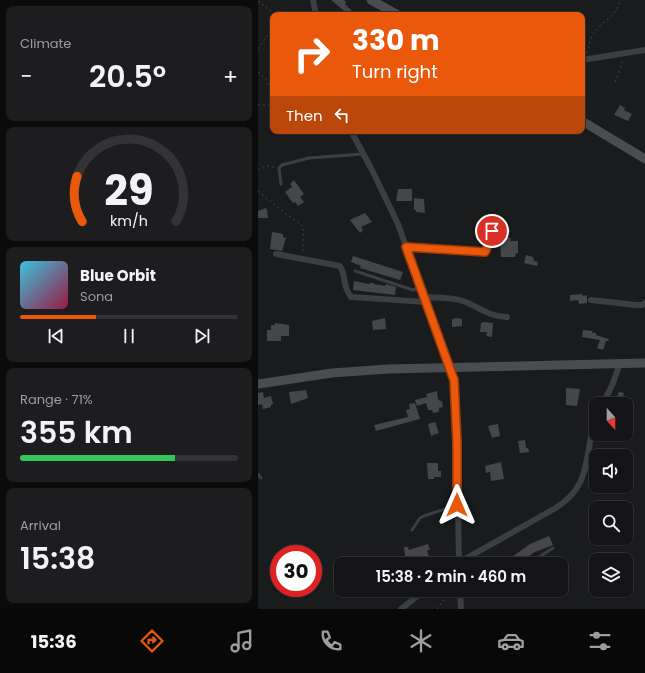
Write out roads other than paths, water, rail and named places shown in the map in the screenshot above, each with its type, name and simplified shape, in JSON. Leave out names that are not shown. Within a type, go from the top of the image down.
[{"type":"street","points":[[313,0],[315,12]]},
{"type":"street","points":[[371,0],[393,12]]},
{"type":"street","points":[[585,60],[645,50]]},
{"type":"street","points":[[585,123],[645,159]]},
{"type":"street","points":[[354,134],[386,198],[406,247],[454,380],[457,443],[458,557]]},
{"type":"street","points":[[276,254],[340,266],[345,274],[345,289],[351,297],[425,300],[447,298],[470,303],[493,316],[507,317]]},
{"type":"street","points":[[591,300],[636,305],[642,305],[645,303]]},
{"type":"street","points":[[606,397],[620,363]]},
{"type":"street","points":[[258,384],[332,373],[449,367],[645,363]]},
{"type":"street","points":[[470,557],[554,509],[568,499],[577,488],[586,469],[590,441]]},
{"type":"street","points":[[401,609],[416,597]]},
{"type":"street","points":[[461,598],[461,609]]},
{"type":"lane","points":[[281,184],[279,168],[282,165],[309,158],[364,154]]},
{"type":"lane","points":[[406,247],[485,252],[488,248],[489,237],[492,231],[509,231]]},
{"type":"lane","points":[[355,271],[412,290],[420,287]]},
{"type":"lane","points":[[258,474],[261,478]]},
{"type":"lane","points":[[412,530],[420,518],[457,505]]},
{"type":"lane","points":[[539,557],[553,548]]}]
